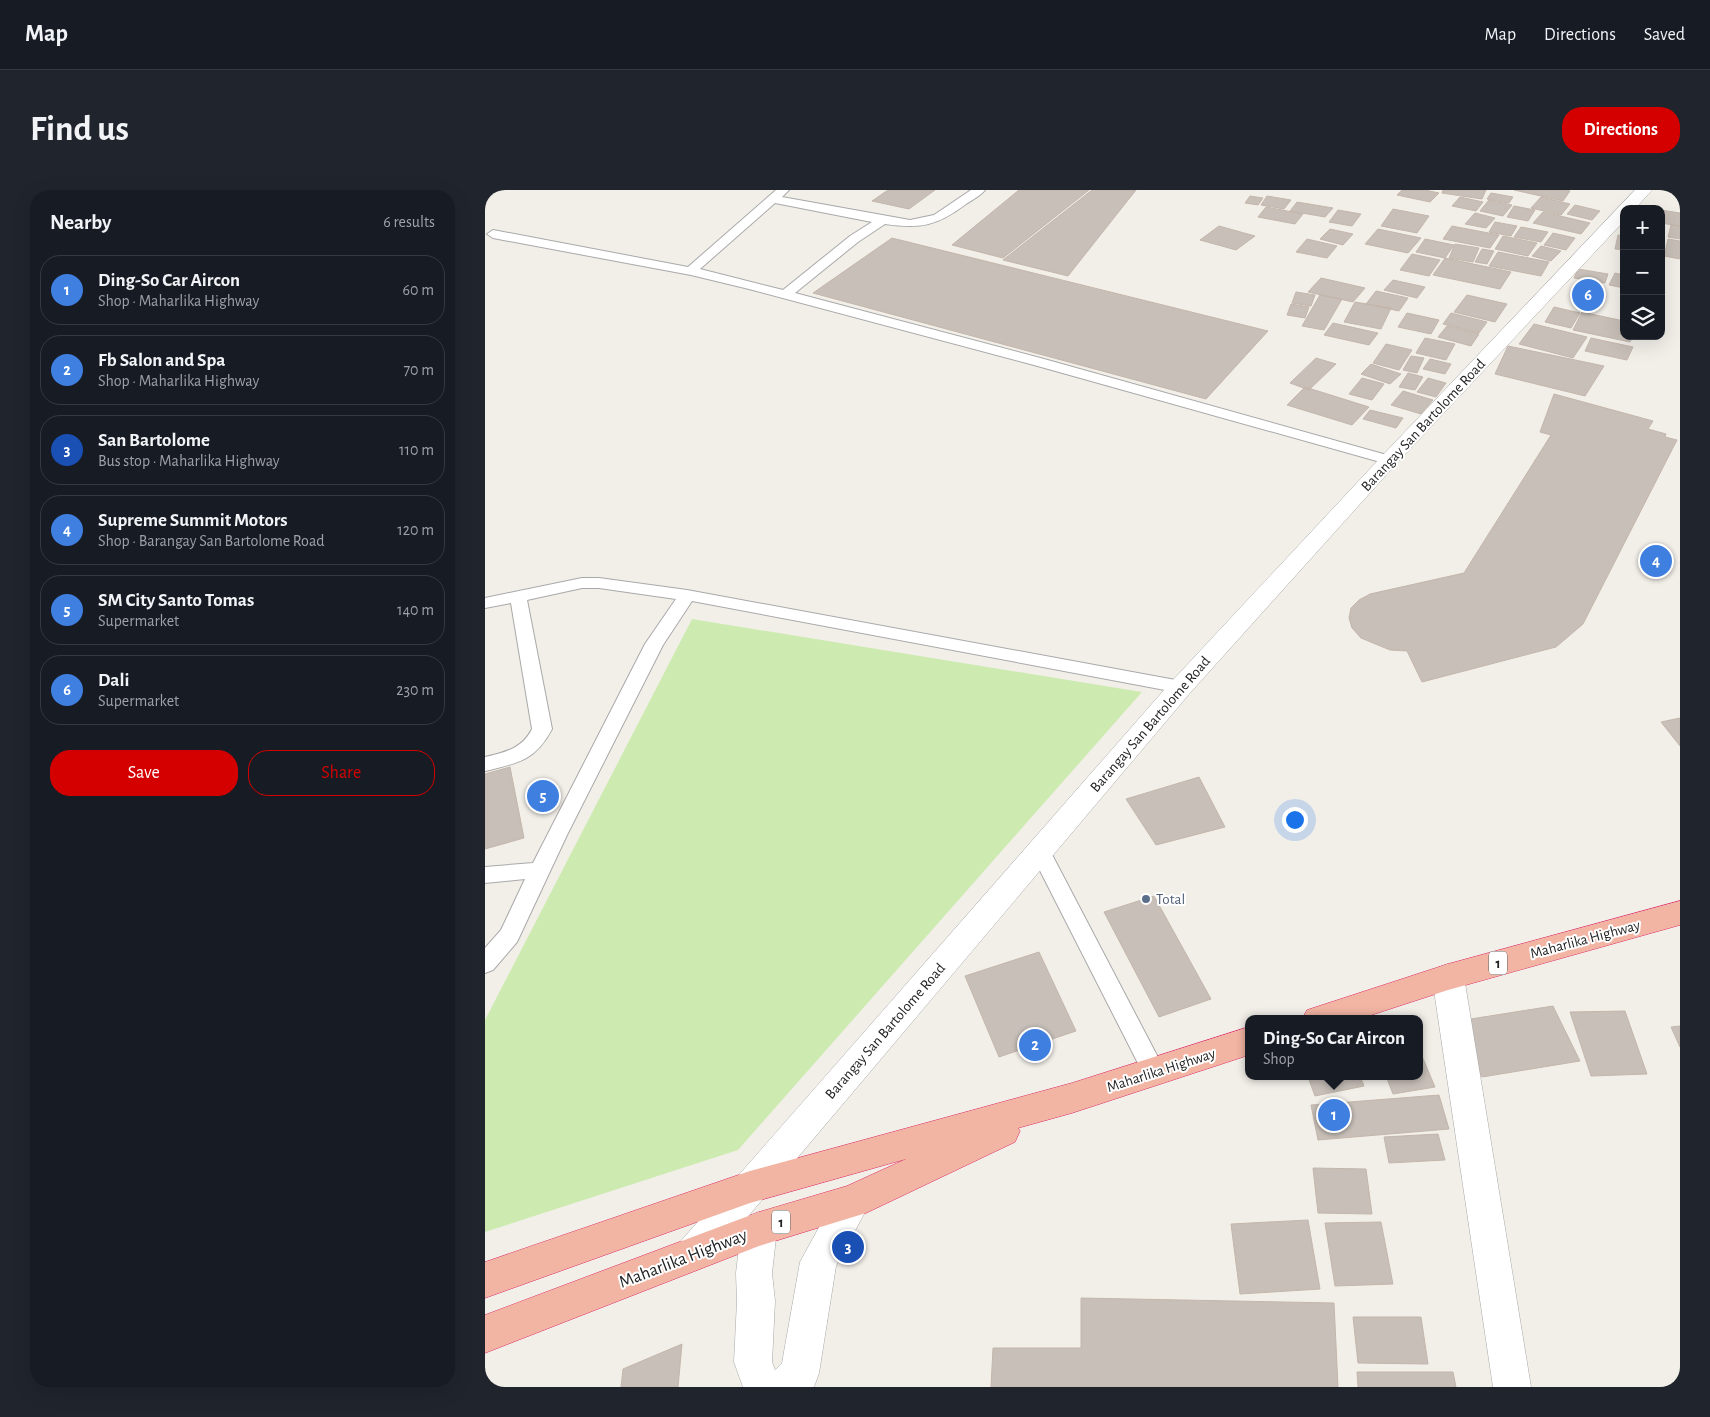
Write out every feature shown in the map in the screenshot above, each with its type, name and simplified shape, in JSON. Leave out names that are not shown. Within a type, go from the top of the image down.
[{"type":"highway","name":"Maharlika Highway","points":[[1330,1015],[1447,977],[1680,913]]},
{"type":"highway","name":"Maharlika Highway","points":[[485,1280],[750,1187],[1072,1098],[1245,1042]]},
{"type":"highway","name":"Maharlika Highway","points":[[485,1334],[759,1229],[853,1201],[1072,1098]]},
{"type":"street","name":"Barangay San Bartolome Road","points":[[1630,205],[1644,190]]},
{"type":"street","name":"Barangay San Bartolome Road","points":[[694,1254],[1181,687],[1389,460],[1620,215]]},
{"type":"street","points":[[1447,977],[1512,1387]]},
{"type":"street","points":[[787,1387],[800,1373],[818,1262],[853,1201]]},
{"type":"street","points":[[759,1229],[754,1273],[753,1362],[763,1387]]},
{"type":"lane","points":[[691,271],[783,190]]},
{"type":"lane","points":[[773,199],[912,224],[942,215],[979,190]]},
{"type":"lane","points":[[785,295],[854,240],[883,220]]},
{"type":"lane","points":[[493,234],[691,271],[1039,362],[1389,460]]},
{"type":"lane","points":[[485,603],[582,583],[599,583],[687,596],[1181,687]]},
{"type":"lane","points":[[485,764],[521,755],[533,745],[542,729],[518,596]]},
{"type":"lane","points":[[485,964],[509,936],[540,870],[654,644],[687,596]]},
{"type":"lane","points":[[1040,851],[1154,1072]]},
{"type":"lane","points":[[485,875],[540,870]]},
{"type":"green space","points":[[692,619],[1142,692],[738,1150],[485,1232],[485,1020]]},
{"type":"building","points":[[888,190],[935,190],[909,209],[872,201]]},
{"type":"building","points":[[1019,190],[1089,190],[1003,258],[952,245]]},
{"type":"building","points":[[1092,190],[1136,190],[1068,276],[1003,260]]},
{"type":"building","points":[[1402,190],[1425,190],[1439,193],[1430,202],[1397,195]]},
{"type":"building","points":[[1443,190],[1486,190],[1482,199],[1442,193]]},
{"type":"building","points":[[1514,190],[1567,190],[1570,191],[1563,201]]},
{"type":"building","points":[[1491,193],[1513,197],[1509,203],[1487,199]]},
{"type":"building","points":[[1250,196],[1263,198],[1258,205],[1245,203]]},
{"type":"building","points":[[1267,196],[1291,200],[1284,209],[1261,205]]},
{"type":"building","points":[[1460,197],[1483,202],[1476,211],[1452,206]]},
{"type":"building","points":[[1541,197],[1570,204],[1561,215],[1531,208]]},
{"type":"building","points":[[1489,200],[1512,205],[1503,216],[1480,211]]},
{"type":"building","points":[[1297,202],[1333,208],[1325,217],[1290,211]]},
{"type":"building","points":[[1575,205],[1600,211],[1592,220],[1567,214]]},
{"type":"building","points":[[1514,206],[1535,210],[1528,221],[1507,217]]},
{"type":"building","points":[[1266,207],[1303,214],[1295,224],[1258,217]]},
{"type":"building","points":[[1393,209],[1429,216],[1417,233],[1381,226]]},
{"type":"building","points":[[1338,210],[1361,214],[1352,226],[1329,222]]},
{"type":"building","points":[[1665,211],[1680,213],[1680,226],[1665,224]]},
{"type":"building","points":[[1543,212],[1590,223],[1581,234],[1533,223]]},
{"type":"building","points":[[1475,213],[1495,218],[1486,228],[1465,224]]},
{"type":"building","points":[[1495,222],[1517,226],[1511,236],[1489,232]]},
{"type":"building","points":[[1671,225],[1680,226],[1680,239],[1668,237]]},
{"type":"building","points":[[1219,226],[1255,236],[1236,250],[1200,240]]},
{"type":"building","points":[[1452,226],[1499,235],[1490,248],[1443,239]]},
{"type":"building","points":[[1521,227],[1548,232],[1541,242],[1514,237]]},
{"type":"building","points":[[1330,229],[1353,234],[1343,245],[1320,239]]},
{"type":"building","points":[[1378,229],[1421,238],[1408,253],[1365,244]]},
{"type":"building","points":[[1553,233],[1575,238],[1566,250],[1544,245]]},
{"type":"building","points":[[1618,235],[1620,235],[1620,250],[1615,249]]},
{"type":"building","points":[[1503,236],[1537,243],[1528,256],[1495,249]]},
{"type":"building","points":[[892,238],[1268,331],[1206,399],[813,293]]},
{"type":"building","points":[[1307,239],[1337,246],[1327,258],[1296,252]]},
{"type":"building","points":[[1425,239],[1454,245],[1445,258],[1416,252]]},
{"type":"building","points":[[1668,239],[1680,241],[1680,259],[1665,256]]},
{"type":"building","points":[[1455,244],[1479,248],[1473,262],[1449,258]]},
{"type":"building","points":[[1541,246],[1561,251],[1551,261],[1532,256]]},
{"type":"building","points":[[1482,249],[1494,251],[1487,264],[1475,262]]},
{"type":"building","points":[[1498,252],[1549,262],[1541,276],[1489,266]]},
{"type":"building","points":[[1412,254],[1440,260],[1429,276],[1400,270]]},
{"type":"building","points":[[1445,258],[1511,272],[1500,289],[1433,275]]},
{"type":"building","points":[[1578,269],[1608,274],[1605,283],[1574,278]]},
{"type":"building","points":[[1615,273],[1620,274],[1620,287],[1609,285]]},
{"type":"building","points":[[1321,278],[1365,288],[1353,302],[1308,292]]},
{"type":"building","points":[[1393,280],[1425,287],[1417,298],[1384,290]]},
{"type":"building","points":[[1376,291],[1408,298],[1399,311],[1366,304]]},
{"type":"building","points":[[1296,292],[1315,295],[1311,306],[1292,303]]},
{"type":"building","points":[[1320,295],[1342,299],[1324,330],[1302,326]]},
{"type":"building","points":[[1467,295],[1507,304],[1495,322],[1454,312]]},
{"type":"building","points":[[1355,302],[1391,308],[1381,329],[1344,322]]},
{"type":"building","points":[[1291,304],[1309,307],[1305,318],[1287,315]]},
{"type":"building","points":[[1554,307],[1580,313],[1571,328],[1545,322]]},
{"type":"building","points":[[1582,312],[1620,320],[1620,340],[1573,330]]},
{"type":"building","points":[[1407,313],[1439,320],[1431,334],[1398,327]]},
{"type":"building","points":[[1451,313],[1487,322],[1479,333],[1443,324]]},
{"type":"building","points":[[1333,323],[1378,333],[1369,345],[1324,335]]},
{"type":"building","points":[[1534,324],[1587,337],[1573,358],[1519,344]]},
{"type":"building","points":[[1447,326],[1479,334],[1471,346],[1438,337]]},
{"type":"building","points":[[1425,338],[1455,344],[1446,360],[1416,353]]},
{"type":"building","points":[[1591,338],[1633,347],[1627,360],[1585,351]]},
{"type":"building","points":[[1386,344],[1412,350],[1399,370],[1373,363]]},
{"type":"building","points":[[1508,346],[1604,366],[1585,396],[1495,374]]},
{"type":"building","points":[[1411,356],[1424,358],[1417,373],[1403,370]]},
{"type":"building","points":[[1316,358],[1336,364],[1309,390],[1290,383]]},
{"type":"building","points":[[1430,359],[1451,364],[1445,374],[1423,369]]},
{"type":"building","points":[[1371,364],[1401,374],[1390,384],[1361,374]]},
{"type":"building","points":[[1408,373],[1423,377],[1415,390],[1399,387]]},
{"type":"building","points":[[1362,378],[1384,384],[1372,400],[1349,394]]},
{"type":"building","points":[[1428,378],[1446,383],[1436,397],[1417,392]]},
{"type":"building","points":[[1305,387],[1369,407],[1352,425],[1287,405]]},
{"type":"building","points":[[1403,391],[1433,400],[1421,414],[1391,405]]},
{"type":"building","points":[[1554,394],[1653,421],[1648,429],[1666,434],[1665,437],[1677,440],[1583,624],[1556,647],[1422,682],[1407,651],[1390,650],[1361,638],[1352,628],[1349,618],[1351,608],[1359,600],[1370,594],[1464,573],[1551,435],[1540,432]]},
{"type":"building","points":[[1370,410],[1403,418],[1396,428],[1363,419]]},
{"type":"building","points":[[1680,718],[1680,746],[1661,722]]},
{"type":"building","points":[[510,767],[524,838],[485,849],[485,774]]},
{"type":"building","points":[[1199,777],[1225,827],[1156,845],[1126,799]]},
{"type":"building","points":[[1154,896],[1211,999],[1159,1017],[1104,912]]},
{"type":"building","points":[[1039,952],[1076,1031],[999,1057],[965,976]]},
{"type":"building","points":[[1553,1006],[1580,1061],[1482,1077],[1458,1021]]},
{"type":"building","points":[[1625,1011],[1647,1074],[1591,1076],[1570,1012]]},
{"type":"building","points":[[1680,1026],[1680,1047],[1671,1027]]},
{"type":"building","points":[[1423,1058],[1435,1087],[1393,1094],[1388,1080],[1423,1080]]},
{"type":"building","points":[[1309,1080],[1362,1080],[1364,1086],[1315,1096]]},
{"type":"building","points":[[1439,1095],[1449,1129],[1318,1140],[1311,1105]]},
{"type":"building","points":[[1438,1134],[1445,1160],[1389,1163],[1384,1137]]},
{"type":"building","points":[[1313,1168],[1366,1169],[1372,1214],[1318,1213]]},
{"type":"building","points":[[1308,1220],[1320,1289],[1240,1294],[1231,1224]]},
{"type":"building","points":[[1381,1222],[1393,1284],[1335,1286],[1325,1223]]},
{"type":"building","points":[[1081,1298],[1334,1303],[1338,1387],[991,1387],[993,1348],[1081,1348]]},
{"type":"building","points":[[1353,1317],[1421,1317],[1428,1364],[1358,1363]]},
{"type":"building","points":[[682,1344],[678,1387],[621,1387],[623,1369]]},
{"type":"building","points":[[1357,1372],[1453,1372],[1456,1387],[1358,1387]]},
{"type":"place","name":"Dali","points":[[1588,295]]},
{"type":"place","name":"Supreme Summit Motors","points":[[1656,561]]},
{"type":"place","name":"SM City Santo Tomas","points":[[543,796]]},
{"type":"place","name":"Total","points":[[1146,899]]},
{"type":"place","name":"Fb Salon and Spa","points":[[1035,1045]]},
{"type":"place","name":"Ding-So Car Aircon","points":[[1334,1115]]},
{"type":"place","name":"San Bartolome","points":[[848,1247]]}]
